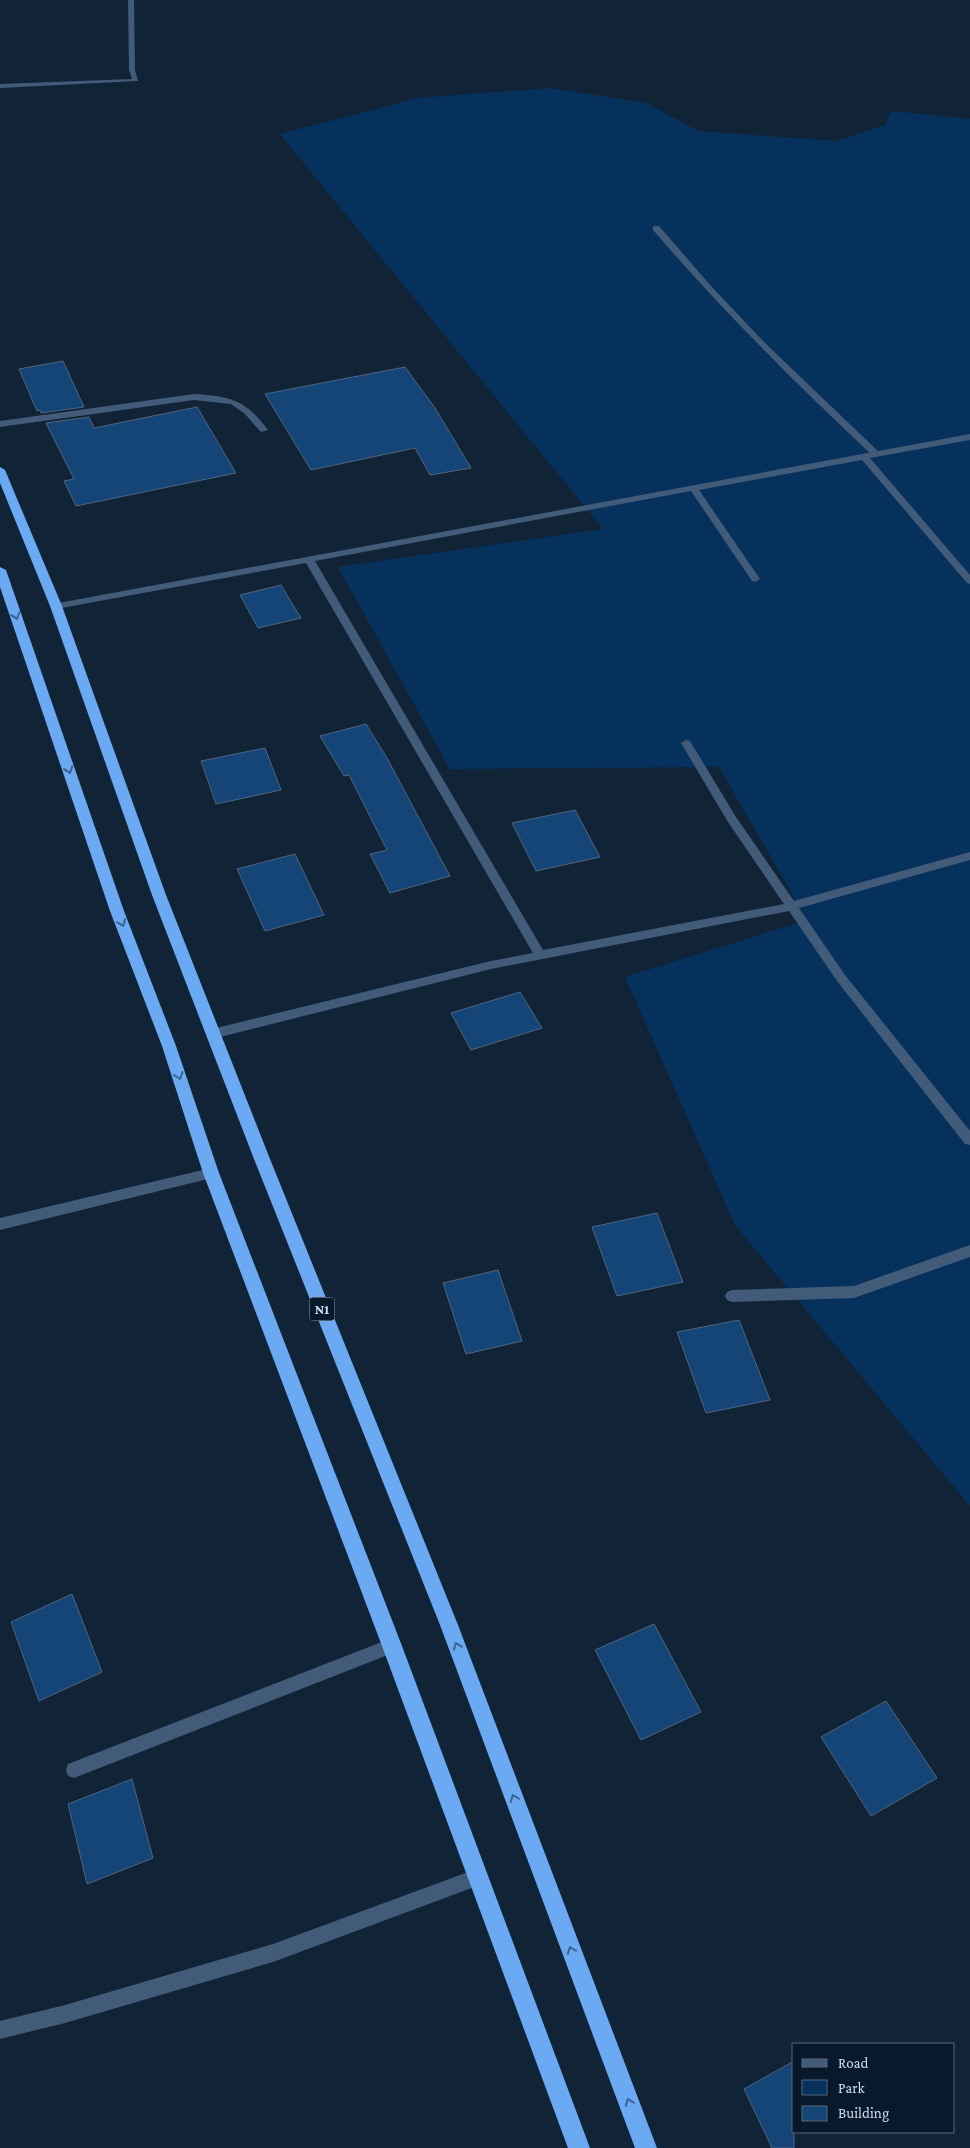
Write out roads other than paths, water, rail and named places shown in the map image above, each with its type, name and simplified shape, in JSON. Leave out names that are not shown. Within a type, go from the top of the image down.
[{"type":"highway","name":"N1","points":[[2,480],[56,606],[159,895],[212,1034],[449,1625],[646,2148]]},
{"type":"highway","points":[[0,570],[117,911],[169,1046],[211,1173],[392,1646],[579,2148]]},
{"type":"street","points":[[0,86],[136,80],[132,70],[131,0]]},
{"type":"street","points":[[656,228],[786,370],[876,454]]},
{"type":"street","points":[[0,424],[194,397],[236,402],[252,415],[264,430]]},
{"type":"street","points":[[56,606],[970,437]]},
{"type":"street","points":[[864,457],[970,581]]},
{"type":"street","points":[[693,488],[755,579]]},
{"type":"street","points":[[309,559],[540,955]]},
{"type":"street","points":[[686,743],[732,819],[841,978],[970,1140]]},
{"type":"street","points":[[212,1034],[491,965],[792,906],[970,856]]},
{"type":"street","points":[[0,1224],[211,1173]]},
{"type":"street","points":[[732,1296],[854,1292],[970,1251]]},
{"type":"street","points":[[74,1770],[392,1646]]},
{"type":"street","points":[[0,2030],[65,2014],[274,1953],[479,1877]]}]
